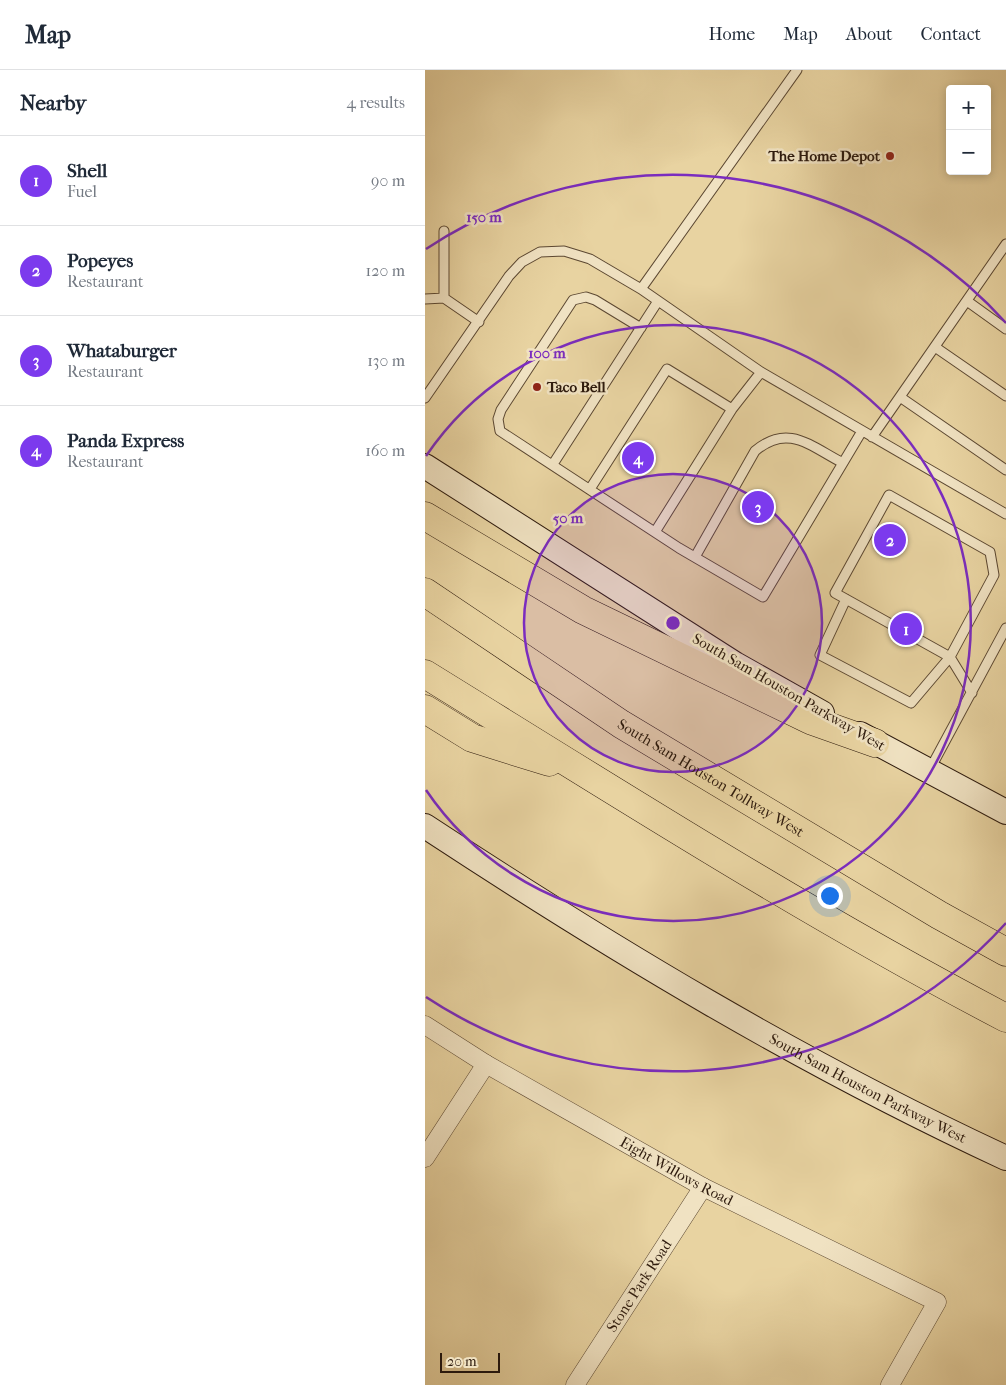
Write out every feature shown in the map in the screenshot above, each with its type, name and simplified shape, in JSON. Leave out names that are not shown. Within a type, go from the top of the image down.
[{"type":"highway","points":[[425,516],[583,610],[810,720],[875,743]]},
{"type":"highway","name":"South Sam Houston Tollway West","points":[[425,592],[621,724],[939,915],[1006,952]]},
{"type":"highway","points":[[425,674],[588,775],[936,981],[1006,1018]]},
{"type":"highway","points":[[425,709],[473,738],[588,775]]},
{"type":"main road","name":"South Sam Houston Parkway West","points":[[425,466],[735,664],[875,743],[1006,812]]},
{"type":"main road","name":"South Sam Houston Parkway West","points":[[425,826],[551,908],[705,1002],[930,1123],[1006,1158]]},
{"type":"street","name":"Eight Willows Road","points":[[425,1024],[486,1064],[703,1187],[937,1302],[890,1385]]},
{"type":"street","points":[[425,1158],[486,1064]]},
{"type":"street","name":"Stone Park Road","points":[[575,1385],[703,1187]]},
{"type":"lane","points":[[641,289],[797,70]]},
{"type":"lane","points":[[444,231],[445,298]]},
{"type":"lane","points":[[873,437],[967,301],[1003,256],[1006,244]]},
{"type":"lane","points":[[425,398],[509,276],[522,262],[540,252],[564,252],[590,259],[641,289],[761,372],[1006,514]]},
{"type":"lane","points":[[641,328],[595,300],[586,297],[573,300],[501,410],[498,419],[500,431],[655,532],[763,597],[862,431]]},
{"type":"lane","points":[[425,299],[445,298],[479,322]]},
{"type":"lane","points":[[553,464],[658,301]]},
{"type":"lane","points":[[967,301],[1006,329]]},
{"type":"lane","points":[[935,347],[1006,396]]},
{"type":"lane","points":[[589,489],[667,369],[732,409]]},
{"type":"lane","points":[[655,532],[732,409],[761,372]]},
{"type":"lane","points":[[901,397],[1006,470]]},
{"type":"lane","points":[[695,557],[755,451],[765,442],[788,436],[843,463]]},
{"type":"lane","points":[[846,599],[820,655],[911,703],[950,657],[994,575],[990,552],[889,495],[835,593],[846,599],[950,657],[972,693]]},
{"type":"lane","points":[[929,771],[1005,632]]},
{"type":"place","name":"The Home Depot","points":[[890,156]]},
{"type":"place","name":"Taco Bell","points":[[537,387]]},
{"type":"place","name":"Panda Express","points":[[638,458]]},
{"type":"place","name":"Whataburger","points":[[758,507]]},
{"type":"place","name":"Popeyes","points":[[890,540]]},
{"type":"place","name":"Shell","points":[[906,629]]}]
